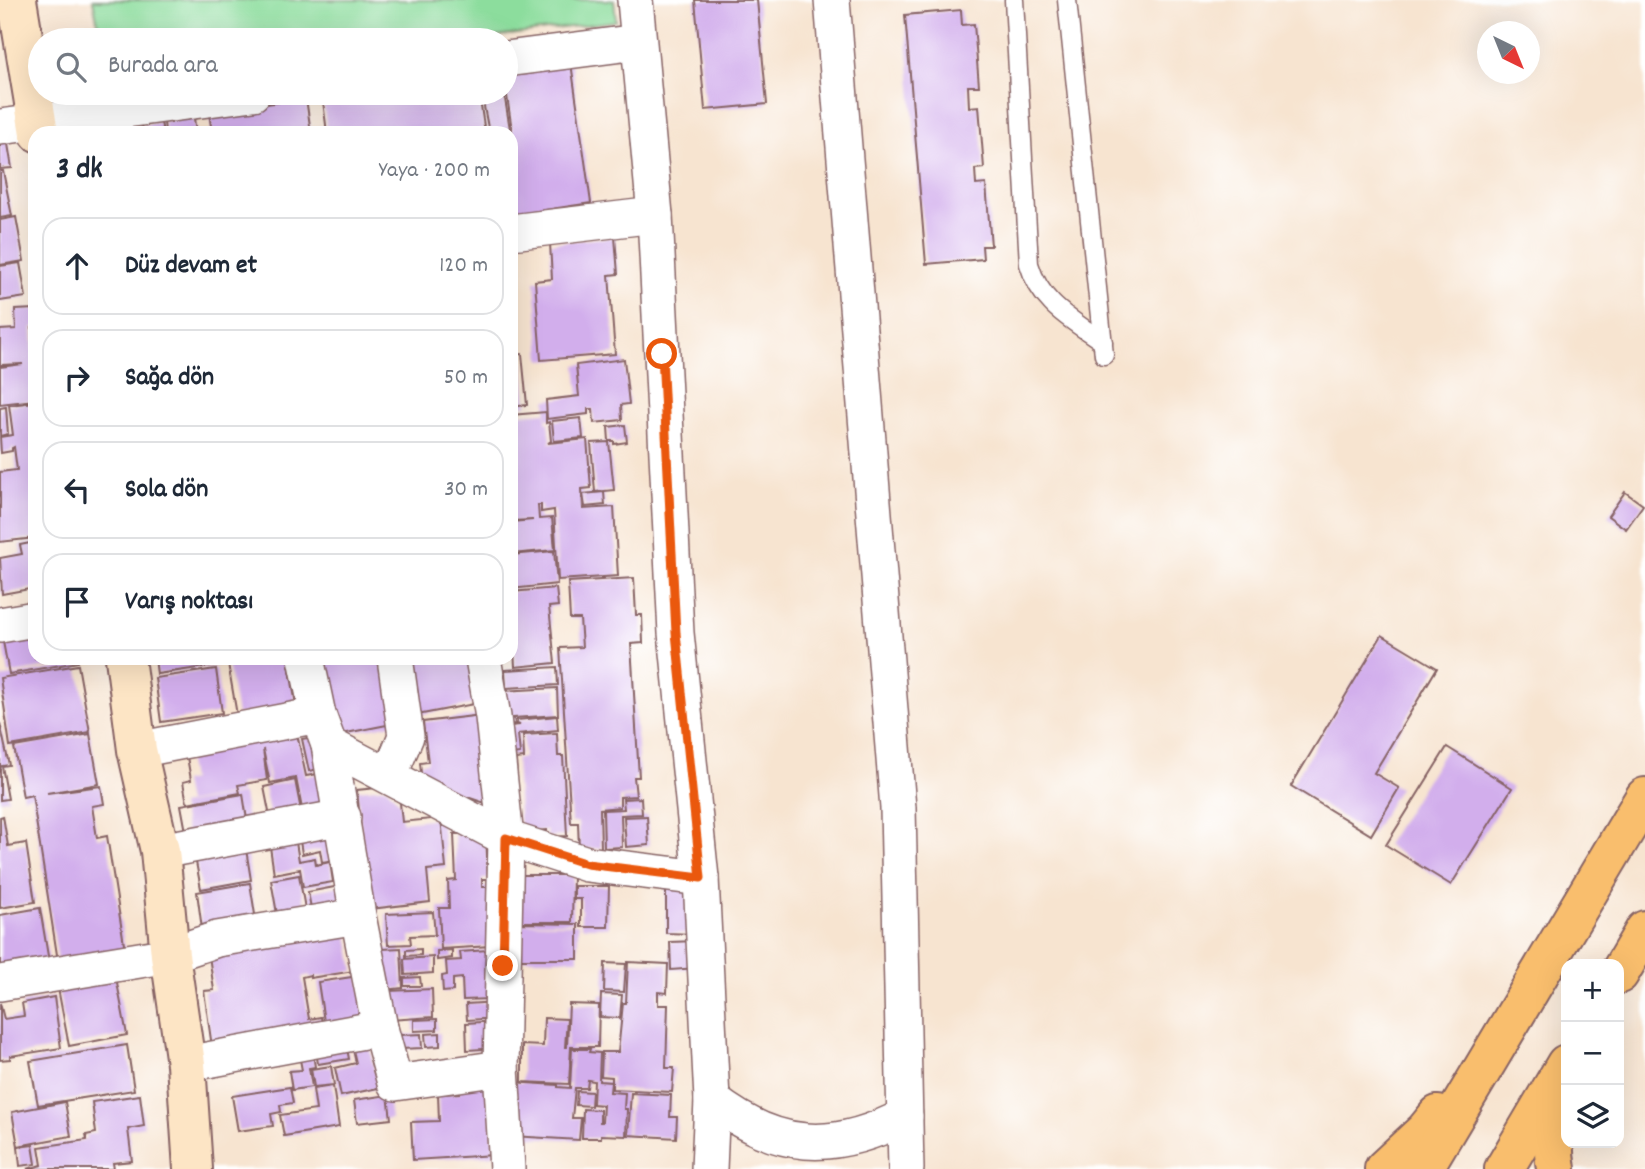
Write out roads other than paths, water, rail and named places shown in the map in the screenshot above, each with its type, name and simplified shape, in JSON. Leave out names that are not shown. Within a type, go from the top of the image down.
[{"type":"main road","points":[[1423,1169],[1645,797]]},
{"type":"main road","points":[[1624,966],[1645,930]]},
{"type":"main road","points":[[1384,1169],[1426,1130],[1503,1034]]},
{"type":"main road","points":[[1504,1169],[1561,1074]]},
{"type":"main road","points":[[1556,1169],[1553,1154],[1561,1085]]},
{"type":"street","points":[[17,0],[28,67]]},
{"type":"street","points":[[635,0],[654,215],[676,633],[701,878],[712,1100],[709,1169]]},
{"type":"street","points":[[832,0],[898,808],[906,1169]]},
{"type":"street","points":[[518,57],[638,42]]},
{"type":"street","points":[[34,105],[38,126]]},
{"type":"street","points":[[44,126],[177,105]]},
{"type":"street","points":[[0,127],[28,127]]},
{"type":"street","points":[[518,231],[654,215]]},
{"type":"street","points":[[0,625],[28,620]]},
{"type":"street","points":[[126,665],[137,750],[160,851],[170,955],[186,1064],[193,1169]]},
{"type":"street","points":[[308,665],[343,817],[358,916],[380,1028],[395,1083],[501,1068]]},
{"type":"street","points":[[389,776],[406,736],[396,665]]},
{"type":"street","points":[[485,665],[506,838],[501,1068],[507,1169]]},
{"type":"street","points":[[137,750],[323,730],[389,776],[506,838],[587,864],[701,878]]},
{"type":"street","points":[[160,851],[343,817]]},
{"type":"street","points":[[0,983],[170,955],[217,939],[358,916]]},
{"type":"street","points":[[186,1064],[380,1028]]},
{"type":"street","points":[[712,1100],[734,1118],[760,1131],[787,1139],[816,1142],[847,1139],[877,1131],[905,1116]]},
{"type":"lane","points":[[1014,0],[1029,264],[1045,299],[1103,349],[1067,0]]}]
